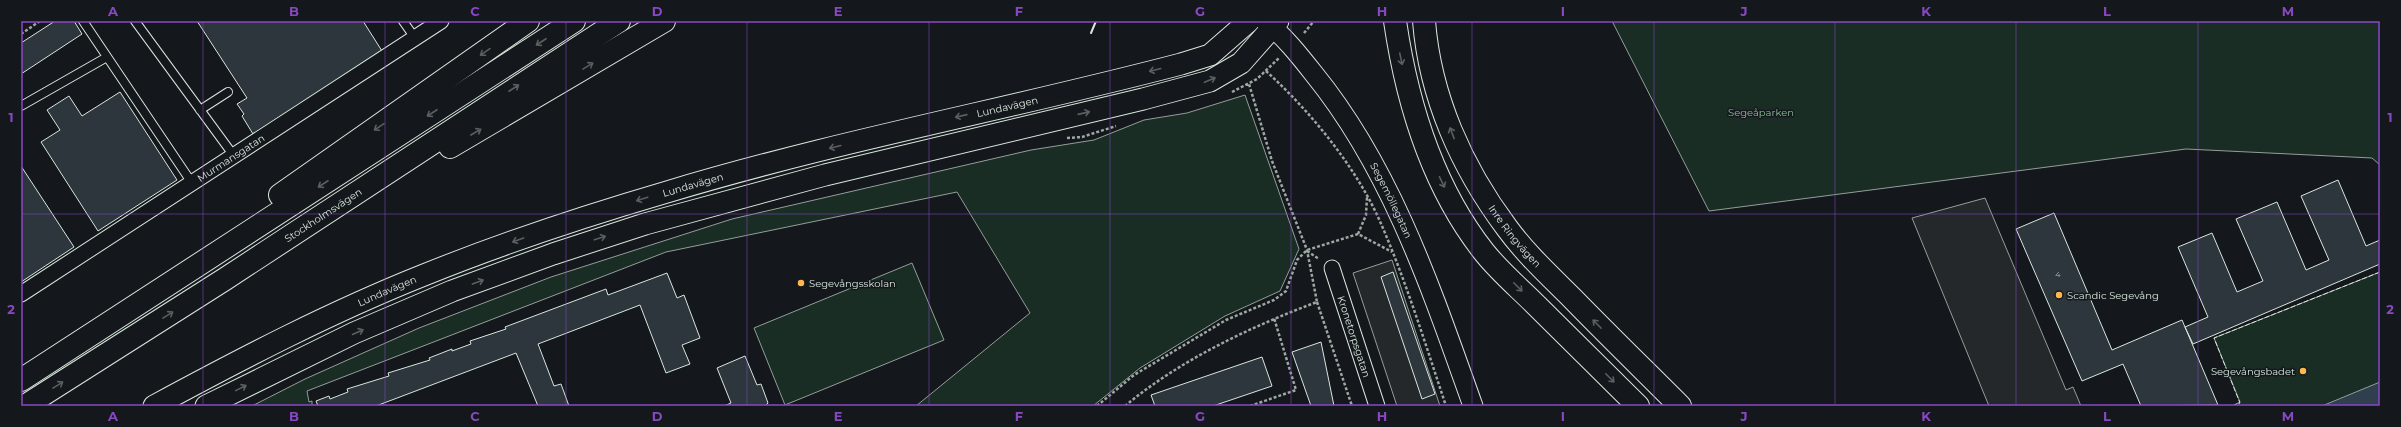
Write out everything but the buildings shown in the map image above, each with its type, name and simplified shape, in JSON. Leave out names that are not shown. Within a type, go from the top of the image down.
[{"type":"highway","points":[[52,360],[135,303],[282,193],[528,21]]},
{"type":"highway","points":[[21,380],[574,21]]},
{"type":"highway","name":"Stockholmsvägen","points":[[25,406],[225,279],[619,21]]},
{"type":"highway","points":[[225,279],[664,21]]},
{"type":"highway","points":[[1395,21],[1408,90],[1420,131],[1430,158],[1447,193],[1466,226],[1485,252],[1510,279],[1638,406]]},
{"type":"highway","name":"Inre Ringvägen","points":[[1424,21],[1431,68],[1441,104],[1453,137],[1485,196],[1508,230],[1534,260],[1680,406]]},
{"type":"main road","name":"Lundavägen","points":[[154,406],[245,358],[409,281],[544,230],[668,191],[788,159],[1181,64],[1210,54],[1249,21]]},
{"type":"main road","points":[[206,406],[354,333],[452,291],[553,254],[645,224],[825,175],[1143,99],[1210,81],[1241,63],[1272,23]]},
{"type":"street","name":"Murmansgatan","points":[[21,294],[441,21]]},
{"type":"street","name":"Segemöllegatan","points":[[1272,23],[1324,85],[1372,158],[1402,222],[1473,406]]},
{"type":"street","name":"Kronetorpsgatan","points":[[1332,268],[1377,406]]},
{"type":"lane","points":[[83,21],[192,183]]},
{"type":"lane","points":[[135,21],[234,156]]},
{"type":"lane","points":[[403,21],[415,38]]},
{"type":"lane","points":[[21,106],[107,57]]},
{"type":"lane","points":[[200,110],[228,92]]},
{"type":"path","points":[[21,34],[40,21]]},
{"type":"path","points":[[1226,94],[1249,84],[1266,71],[1280,84],[1330,139],[1367,197],[1382,226],[1446,406]]},
{"type":"path","points":[[1249,84],[1272,161],[1307,250],[1316,302],[1352,406]]},
{"type":"path","points":[[1064,138],[1082,137],[1120,125]]},
{"type":"path","points":[[1358,234],[1366,215],[1367,197]]},
{"type":"path","points":[[1097,406],[1134,375],[1226,320],[1274,300],[1286,291],[1297,260],[1307,250],[1358,234],[1392,252]]},
{"type":"path","points":[[1125,406],[1195,359],[1274,318],[1316,302]]},
{"type":"path","points":[[1250,406],[1296,390],[1274,318]]},
{"type":"green space","name":"Segeåparken","points":[[1612,21],[2380,21],[2380,165],[2372,158],[2186,149],[1709,211]]},
{"type":"green space","points":[[1245,95],[1299,249],[1280,291],[1225,316],[1140,368],[1093,406],[916,406],[1030,313],[957,192],[666,252],[307,391],[309,402],[312,401],[312,406],[252,406],[305,379],[419,328],[551,277],[732,219],[1031,150],[1094,140],[1144,120],[1187,113]]},
{"type":"green space","points":[[912,263],[944,340],[785,405],[754,328]]},
{"type":"green space","name":"Segevångsbadet","points":[[2380,272],[2380,406],[2232,406],[2240,402],[2214,338]]},
{"type":"shaded area","points":[[1985,198],[2066,390],[2073,387],[2081,406],[1989,406],[1912,218]]},
{"type":"shaded area","points":[[1392,260],[1440,406],[1397,406],[1353,273]]},
{"type":"water","points":[[2380,382],[2380,406],[2322,406]]},
{"type":"fence","points":[[2232,406],[2240,403],[2214,338],[2380,272]]},
{"type":"wall","points":[[1091,33],[1096,21]]},
{"type":"place","name":"Segevångsskolan","points":[[801,283]]},
{"type":"place","name":"Scandic Segevång","points":[[2059,295]]},
{"type":"place","name":"Segevångsbadet","points":[[2303,371]]}]
